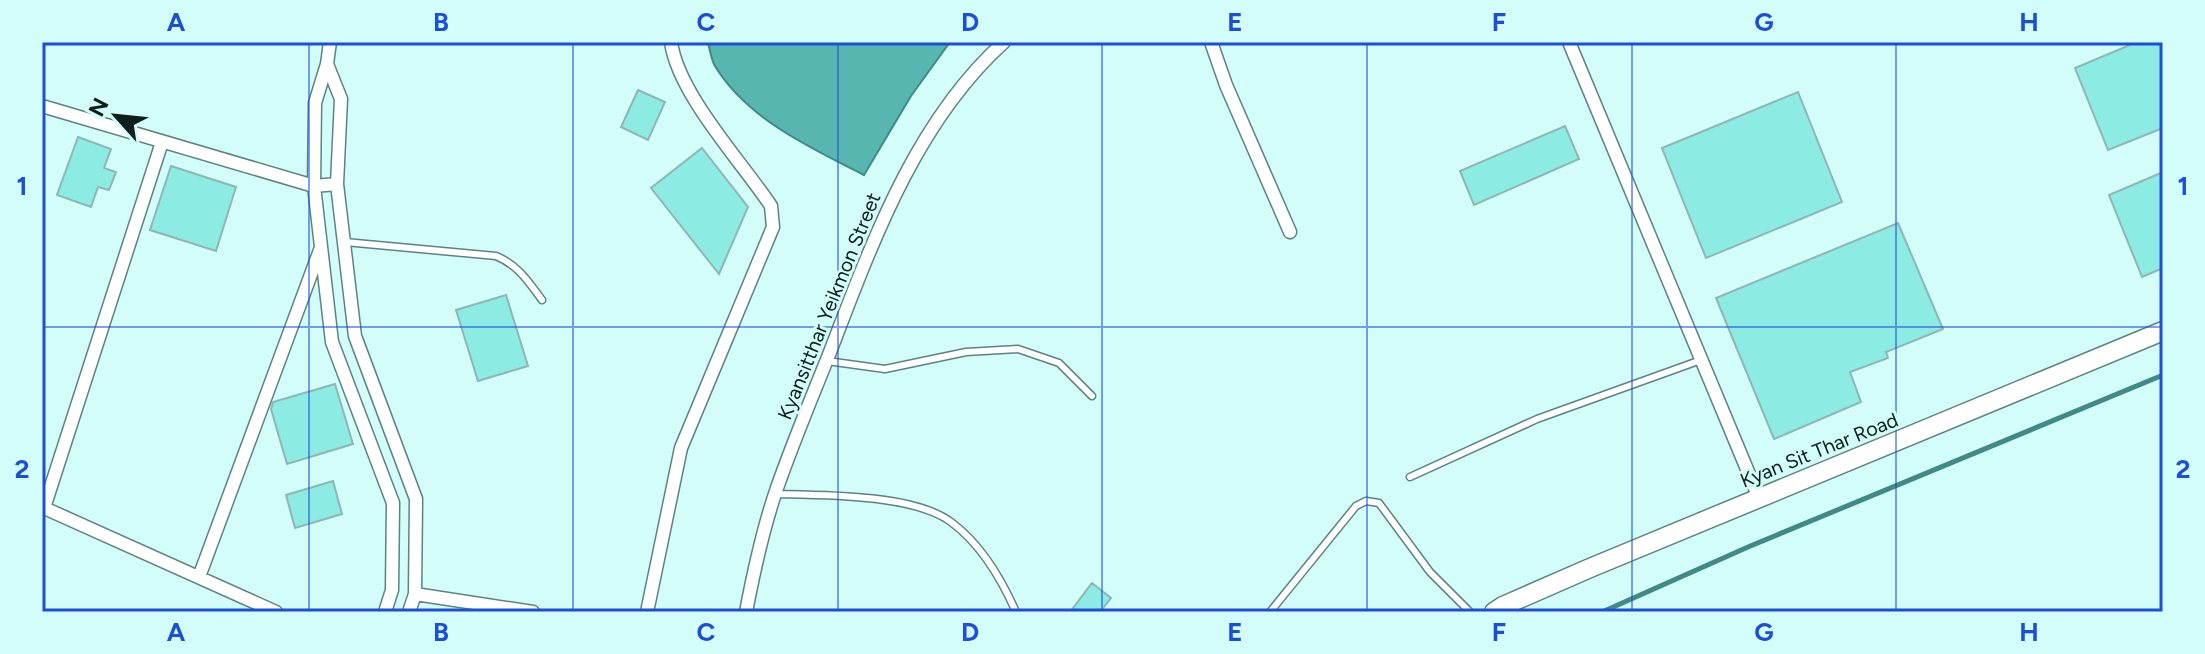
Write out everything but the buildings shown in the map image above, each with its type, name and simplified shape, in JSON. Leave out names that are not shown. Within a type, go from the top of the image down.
[{"type":"main road","name":"Kyan Sit Thar Road","points":[[1494,612],[1590,568],[2163,331]]},
{"type":"street","points":[[330,42],[315,103],[314,186],[332,342],[393,503],[392,590],[385,612]]},
{"type":"street","points":[[647,612],[681,448],[773,227],[771,206],[685,86],[673,59],[671,42]]},
{"type":"street","name":"Kyansitthar Yeikmon Street","points":[[746,612],[775,494],[859,278],[903,179],[975,68],[1004,42]]},
{"type":"street","points":[[1211,42],[1226,85],[1290,232]]},
{"type":"street","points":[[1569,42],[1759,498]]},
{"type":"street","points":[[327,64],[341,99],[337,184],[355,336],[416,499],[415,594],[409,612]]},
{"type":"street","points":[[42,106],[314,186],[337,184]]},
{"type":"street","points":[[162,142],[43,508],[276,612]]},
{"type":"street","points":[[199,577],[322,245]]},
{"type":"street","points":[[415,594],[533,612]]},
{"type":"lane","points":[[345,242],[496,256],[510,262],[523,274],[542,300]]},
{"type":"lane","points":[[827,361],[885,369],[966,352],[1018,349],[1059,363],[1092,396]]},
{"type":"lane","points":[[1410,477],[1537,419],[1701,360]]},
{"type":"lane","points":[[775,494],[848,496],[922,508],[949,520],[973,541],[1004,585],[1016,612]]},
{"type":"lane","points":[[1270,612],[1356,506],[1366,501],[1379,503],[1430,572],[1470,612]]},
{"type":"water","points":[[708,42],[950,42],[911,96],[864,175],[782,130],[744,102],[715,66]]},
{"type":"waterway","points":[[1602,612],[1748,547],[2163,375]]}]
